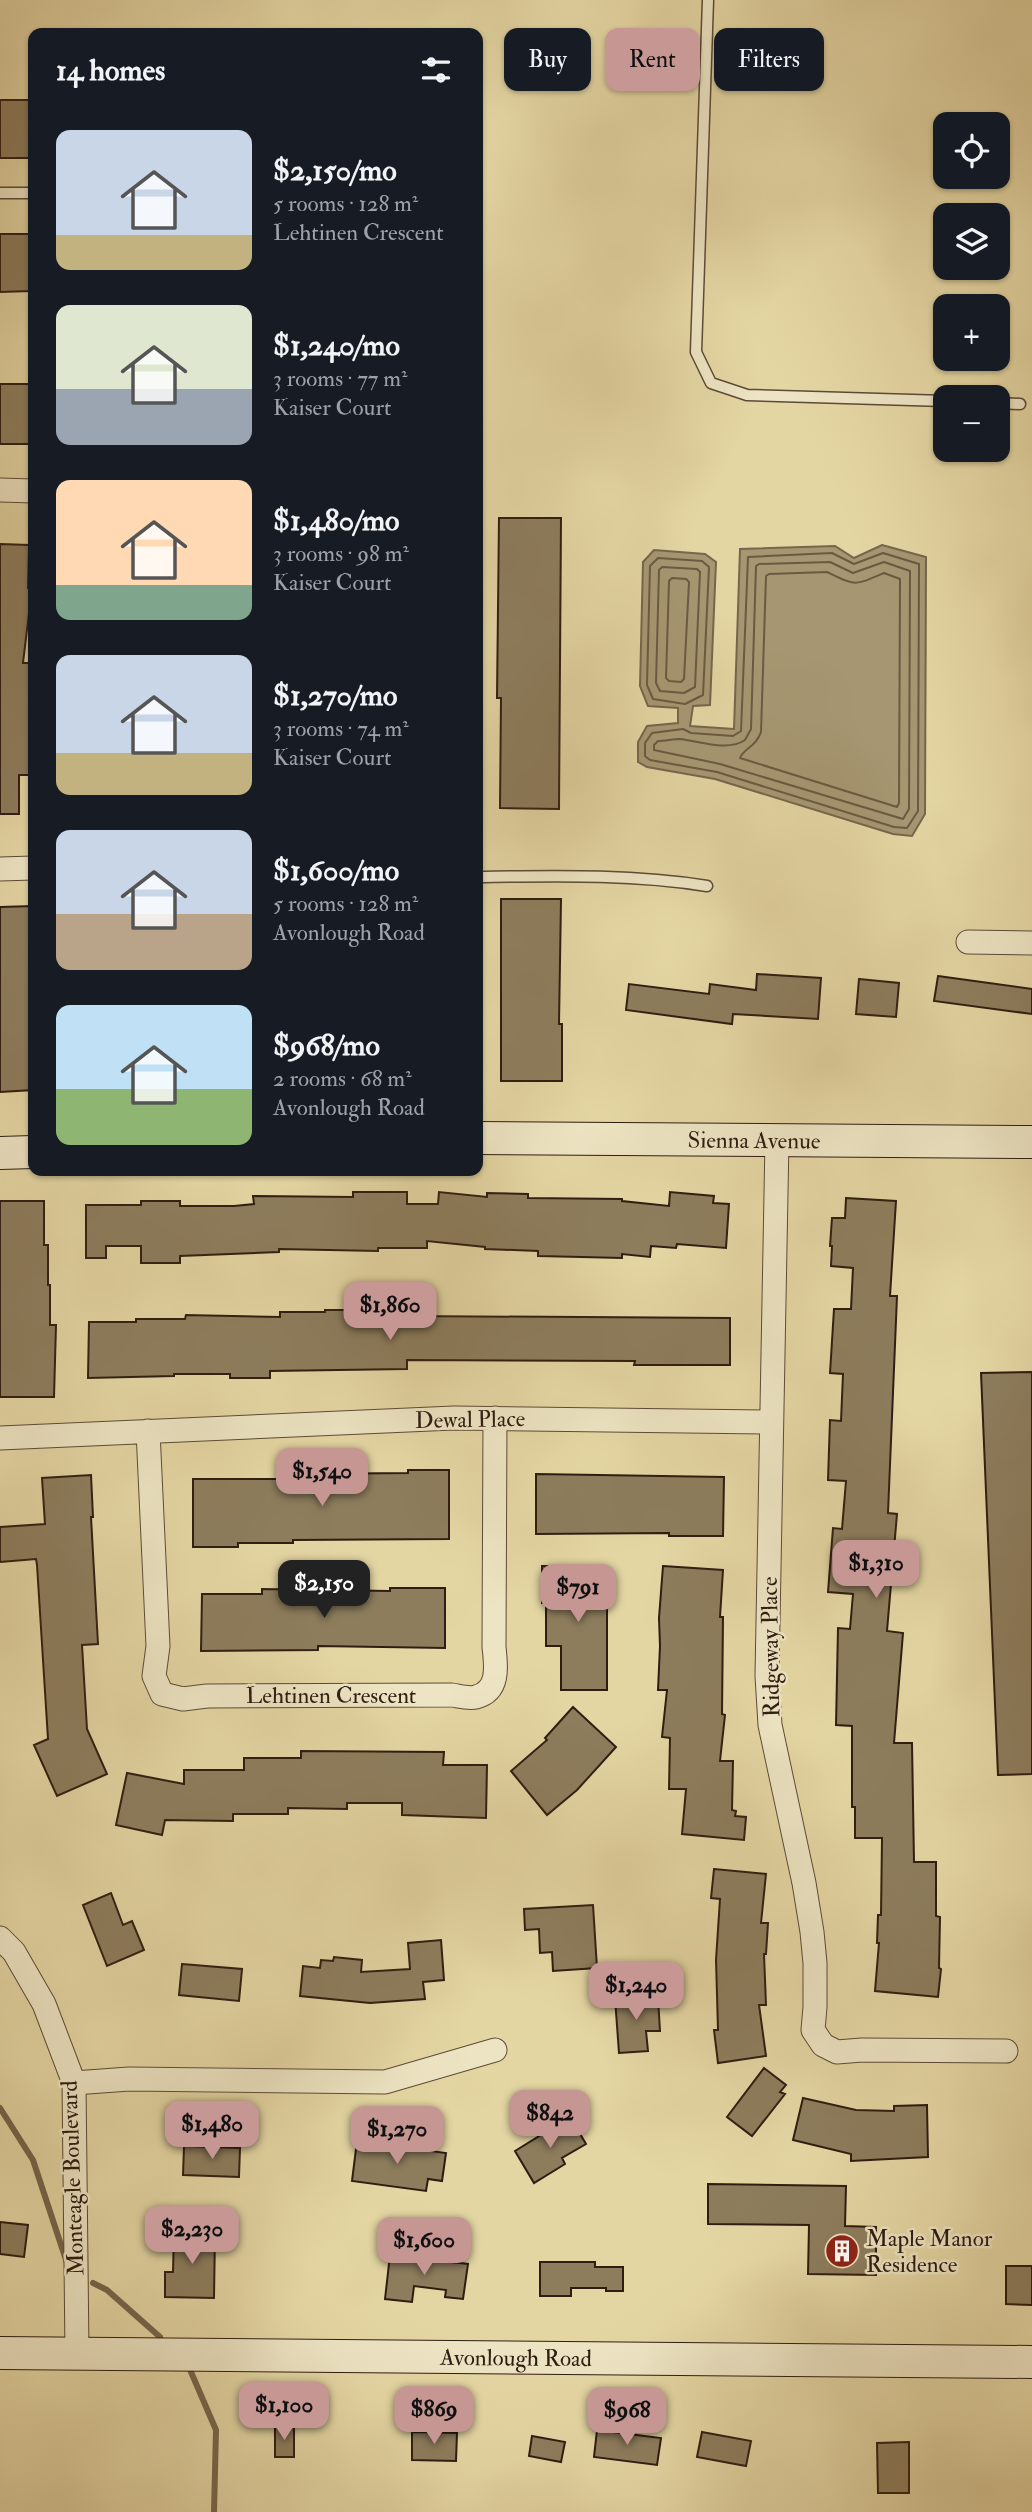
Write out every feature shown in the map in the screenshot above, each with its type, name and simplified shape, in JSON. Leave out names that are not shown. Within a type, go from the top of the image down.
[{"type":"street","points":[[0,490],[28,491]]},
{"type":"street","points":[[0,869],[28,868]]},
{"type":"street","points":[[968,942],[1032,943]]},
{"type":"street","name":"Sienna Avenue","points":[[483,1138],[1032,1142]]},
{"type":"street","name":"Ridgeway Place","points":[[778,1140],[767,1676],[771,1725],[812,1932],[815,1996],[813,2030],[822,2045],[837,2052],[1006,2051]]},
{"type":"street","points":[[0,1153],[28,1152]]},
{"type":"street","name":"Dewal Place","points":[[0,1438],[440,1418],[771,1422]]},
{"type":"street","name":"Lehtinen Crescent","points":[[148,1431],[158,1646],[154,1676],[162,1693],[183,1699],[207,1696],[476,1697],[489,1689],[497,1675],[494,1647],[495,1418]]},
{"type":"street","name":"Monteagle Boulevard","points":[[0,1938],[14,1952],[44,2004],[74,2084],[77,2353]]},
{"type":"street","points":[[74,2084],[129,2079],[385,2082],[495,2050]]},
{"type":"street","name":"Avonlough Road","points":[[0,2353],[1032,2362]]},
{"type":"lane","points":[[708,0],[696,352],[711,383],[747,395],[933,401]]},
{"type":"lane","points":[[0,193],[28,193]]},
{"type":"lane","points":[[1010,404],[1020,404]]},
{"type":"lane","points":[[483,877],[596,876],[707,886]]},
{"type":"water","points":[[882,545],[926,557],[925,814],[912,836],[893,834],[715,779],[647,767],[638,762],[638,742],[647,726],[678,723],[678,708],[648,706],[640,686],[643,562],[654,550],[705,554],[716,562],[710,705],[693,706],[690,726],[734,729],[740,549],[835,546],[854,558]]},
{"type":"building","points":[[0,100],[28,100],[28,158],[0,158]]},
{"type":"building","points":[[0,234],[28,234],[28,291],[0,292]]},
{"type":"building","points":[[0,384],[28,384],[28,444],[0,444]]},
{"type":"building","points":[[499,518],[561,518],[559,809],[500,808],[501,698],[497,698]]},
{"type":"building","points":[[0,544],[28,545],[28,621],[23,663],[28,663],[28,775],[19,775],[19,814],[0,814]]},
{"type":"building","points":[[501,899],[561,899],[559,1024],[562,1024],[562,1081],[501,1081]]},
{"type":"building","points":[[28,906],[28,1090],[0,1092],[0,907]]},
{"type":"building","points":[[757,974],[821,978],[818,1019],[733,1014],[732,1024],[626,1010],[629,984],[709,994],[710,984],[756,990]]},
{"type":"building","points":[[938,976],[1032,989],[1032,1014],[934,1001]]},
{"type":"building","points":[[859,979],[899,983],[896,1017],[856,1014]]},
{"type":"building","points":[[353,1192],[407,1192],[407,1204],[438,1204],[439,1192],[487,1197],[487,1193],[528,1194],[528,1198],[622,1199],[669,1206],[670,1192],[714,1196],[713,1203],[729,1204],[726,1248],[677,1244],[676,1248],[651,1246],[650,1257],[622,1254],[622,1258],[538,1256],[538,1251],[485,1249],[427,1241],[427,1248],[378,1248],[378,1251],[279,1249],[279,1252],[180,1256],[180,1263],[141,1263],[141,1246],[106,1246],[106,1258],[86,1258],[86,1205],[141,1205],[141,1201],[180,1201],[180,1206],[234,1206],[254,1204],[253,1196],[353,1197]]},
{"type":"building","points":[[846,1198],[896,1201],[890,1296],[897,1296],[888,1513],[897,1514],[887,1631],[903,1633],[894,1743],[912,1743],[914,1862],[936,1862],[936,1916],[940,1917],[941,1969],[938,1997],[875,1991],[879,1943],[878,1915],[881,1915],[882,1838],[855,1838],[855,1807],[852,1807],[852,1726],[836,1725],[838,1628],[850,1629],[853,1594],[828,1592],[833,1528],[842,1529],[846,1481],[828,1480],[830,1420],[841,1421],[843,1374],[830,1373],[834,1309],[851,1309],[853,1268],[831,1266],[830,1246],[832,1218],[845,1218]]},
{"type":"building","points":[[0,1201],[44,1201],[44,1245],[48,1245],[50,1325],[56,1325],[54,1397],[0,1397]]},
{"type":"building","points":[[408,1308],[408,1316],[730,1318],[730,1365],[634,1365],[635,1361],[407,1360],[407,1369],[270,1371],[270,1378],[230,1378],[230,1374],[174,1374],[88,1378],[89,1322],[185,1319],[186,1315],[280,1317],[280,1312]]},
{"type":"building","points":[[1032,1372],[1032,1774],[998,1775],[981,1373]]},
{"type":"building","points":[[408,1470],[449,1470],[449,1539],[293,1540],[293,1543],[238,1543],[238,1547],[193,1547],[193,1479],[299,1479],[299,1474],[408,1473]]},
{"type":"building","points":[[536,1474],[724,1477],[723,1536],[669,1536],[669,1533],[536,1534]]},
{"type":"building","points":[[91,1475],[98,1644],[82,1645],[87,1729],[107,1774],[57,1796],[34,1745],[48,1739],[36,1559],[0,1562],[0,1527],[45,1524],[42,1478]]},
{"type":"building","points":[[542,1566],[607,1567],[607,1690],[561,1690],[561,1646],[546,1646],[546,1603],[542,1603]]},
{"type":"building","points":[[663,1566],[723,1570],[720,1617],[723,1617],[722,1714],[725,1715],[720,1761],[733,1761],[732,1810],[736,1811],[735,1816],[746,1817],[744,1840],[682,1834],[686,1789],[669,1789],[670,1738],[662,1737],[667,1690],[658,1690]]},
{"type":"building","points":[[390,1588],[445,1588],[445,1648],[318,1646],[318,1650],[201,1651],[202,1594],[262,1594],[262,1589],[390,1591]]},
{"type":"building","points":[[573,1707],[616,1747],[577,1790],[547,1815],[511,1771],[547,1740],[545,1738]]},
{"type":"building","points":[[301,1751],[444,1752],[443,1765],[487,1765],[486,1818],[402,1815],[402,1803],[347,1803],[347,1809],[288,1808],[288,1814],[233,1814],[233,1821],[165,1820],[162,1835],[116,1825],[127,1773],[184,1784],[184,1770],[244,1770],[244,1758],[301,1758]]},
{"type":"building","points":[[714,1869],[766,1874],[761,1923],[768,1923],[764,1954],[766,2005],[759,2005],[766,2056],[718,2063],[714,2030],[718,2030],[716,1960],[720,1899],[711,1898]]},
{"type":"building","points":[[111,1893],[123,1925],[132,1921],[144,1950],[107,1966],[83,1905]]},
{"type":"building","points":[[593,1905],[597,1968],[553,1971],[552,1952],[540,1953],[539,1929],[525,1930],[524,1909]]},
{"type":"building","points":[[441,1940],[444,1980],[423,1982],[425,1999],[370,2003],[300,1996],[303,1966],[320,1968],[321,1960],[333,1961],[334,1957],[362,1960],[361,1972],[410,1969],[408,1943]]},
{"type":"building","points":[[182,1964],[242,1969],[239,2001],[179,1995]]},
{"type":"building","points":[[645,1996],[645,1999],[658,1998],[660,2031],[646,2031],[648,2051],[619,2053],[615,1998]]},
{"type":"building","points":[[764,2068],[786,2085],[780,2092],[785,2094],[752,2136],[727,2117]]},
{"type":"building","points":[[803,2098],[856,2110],[894,2111],[894,2106],[927,2105],[928,2157],[851,2161],[851,2154],[793,2140]]},
{"type":"building","points":[[570,2117],[586,2144],[562,2158],[565,2164],[534,2183],[515,2151]]},
{"type":"building","points":[[357,2141],[446,2153],[442,2181],[428,2179],[426,2191],[352,2181]]},
{"type":"building","points":[[184,2146],[240,2148],[239,2177],[183,2175]]},
{"type":"building","name":"Maple Manor Residence","points":[[708,2184],[846,2186],[845,2226],[876,2227],[876,2275],[808,2274],[809,2225],[708,2224]]},
{"type":"building","points":[[0,2222],[28,2225],[24,2257],[0,2254]]},
{"type":"building","points":[[174,2232],[215,2233],[214,2298],[165,2297],[165,2272],[173,2272]]},
{"type":"building","points":[[390,2255],[468,2264],[463,2299],[445,2297],[446,2290],[414,2286],[412,2302],[385,2299]]},
{"type":"building","points":[[540,2262],[595,2262],[595,2267],[623,2267],[623,2291],[571,2288],[571,2296],[540,2296]]},
{"type":"building","points":[[1006,2266],[1032,2266],[1032,2305],[1006,2304]]},
{"type":"building","points":[[275,2426],[294,2427],[294,2457],[275,2457]]},
{"type":"building","points":[[597,2430],[661,2438],[657,2465],[594,2457]]},
{"type":"building","points":[[412,2432],[457,2433],[456,2461],[412,2460]]},
{"type":"building","points":[[702,2432],[751,2441],[746,2466],[697,2457]]},
{"type":"building","points":[[532,2436],[565,2442],[561,2462],[529,2456]]},
{"type":"building","points":[[909,2442],[909,2493],[878,2493],[877,2443]]},
{"type":"waterway","points":[[0,2108],[33,2160],[67,2263]]},
{"type":"waterway","points":[[93,2283],[107,2290],[160,2337]]},
{"type":"waterway","points":[[188,2365],[216,2430],[214,2512]]},
{"type":"place","name":"Maple Manor Residence","points":[[842,2251]]}]
